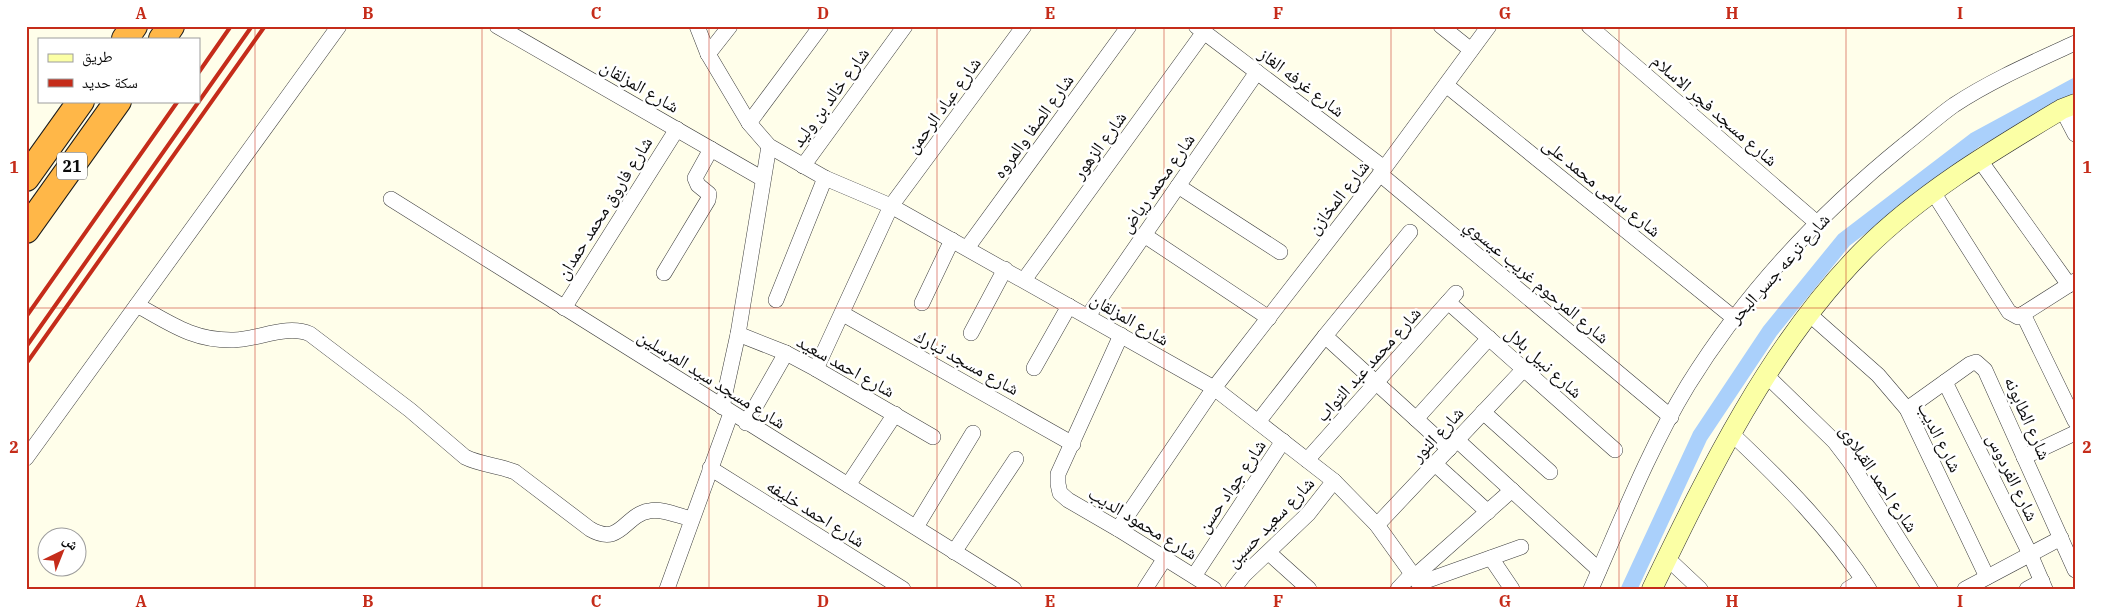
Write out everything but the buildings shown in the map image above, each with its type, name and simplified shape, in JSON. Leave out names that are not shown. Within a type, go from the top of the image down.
[{"type":"highway","points":[[126,38],[134,26]]},
{"type":"highway","points":[[163,38],[171,26]]},
{"type":"highway","name":"21","points":[[26,178],[80,102]]},
{"type":"highway","name":"21","points":[[26,230],[117,102]]},
{"type":"street","points":[[26,458],[339,26]]},
{"type":"street","name":"شارع المزلقان","points":[[497,26],[763,179]]},
{"type":"street","name":"شارع المزلقان","points":[[697,26],[708,54],[749,123],[769,146],[825,178],[891,206],[1214,388],[1334,481],[1378,525],[1418,580]]},
{"type":"street","points":[[708,54],[730,26]]},
{"type":"street","points":[[749,123],[821,26]]},
{"type":"street","name":"شارع خالد بن وليد","points":[[802,166],[905,26]]},
{"type":"street","name":"شارع عباد الرحمن","points":[[816,369],[843,314],[891,206],[1024,26]]},
{"type":"street","name":"شارع الصفا والمروه","points":[[966,248],[1130,26]]},
{"type":"street","points":[[1441,26],[1471,50]]},
{"type":"street","name":"شارع المخازن","points":[[1118,529],[1214,388],[1382,171],[1489,26]]},
{"type":"street","name":"شارع مسجد فجر الاسلام","points":[[1589,26],[1817,223]]},
{"type":"street","name":"شارع غرفه الغاز","points":[[1200,29],[1382,171]]},
{"type":"street","name":"شارع الزهور","points":[[1024,280],[1200,29]]},
{"type":"street","name":"شارع ترعه جسر البحر","points":[[1591,589],[1651,455],[1692,378],[1719,337],[1756,290],[1817,223],[1871,172],[1953,106],[1988,84],[2075,43]]},
{"type":"street","name":"شارع محمد رياض","points":[[1088,316],[1257,72]]},
{"type":"street","name":"شارع سامى محمد على","points":[[1446,85],[1734,318]]},
{"type":"street","points":[[1652,589],[1732,434],[1767,376],[1810,314],[1840,276],[1864,251],[1933,192],[1979,159],[2068,106],[2075,134]]},
{"type":"street","name":"شارع فاروق محمد حمدان","points":[[564,308],[677,129]]},
{"type":"street","points":[[667,589],[710,468],[726,410],[769,146]]},
{"type":"street","points":[[664,273],[708,200],[709,194],[698,185],[695,178],[711,149]]},
{"type":"street","points":[[1979,159],[2072,283],[2020,316]]},
{"type":"street","name":"شارع المرحوم غريب عيسوي","points":[[1382,171],[1671,418]]},
{"type":"street","points":[[776,300],[825,178]]},
{"type":"street","points":[[1178,186],[1280,252]]},
{"type":"street","points":[[1933,192],[2009,312],[2020,316],[2075,421]]},
{"type":"street","name":"شارع مسجد سيد المرسلين","points":[[391,199],[1014,589]]},
{"type":"street","points":[[1258,422],[1410,232]]},
{"type":"street","points":[[1144,235],[1268,318]]},
{"type":"street","points":[[922,303],[952,240]]},
{"type":"street","points":[[971,333],[1005,269]]},
{"type":"street","name":"شارع نبيل بلال","points":[[1452,297],[1489,338],[1615,450]]},
{"type":"street","name":"شارع محمد عبد التواب","points":[[1307,460],[1452,297]]},
{"type":"street","points":[[137,305],[184,332],[200,337],[249,339],[288,330],[303,331],[310,334],[410,410],[460,454],[475,462],[502,467],[514,472],[595,532],[607,535],[613,534],[642,513],[649,511],[662,511],[691,519]]},
{"type":"street","points":[[1034,368],[1069,306]]},
{"type":"street","name":"شارع مسجد تبارك","points":[[843,314],[1073,444]]},
{"type":"street","name":"شارع الديب","points":[[1810,314],[1878,375],[1907,409],[1987,577]]},
{"type":"street","name":"شارع احمد سعيد","points":[[738,334],[786,353],[933,436]]},
{"type":"street","points":[[1073,444],[1122,336]]},
{"type":"street","points":[[1325,336],[1416,419],[1453,444],[1512,490],[1599,570]]},
{"type":"street","points":[[1416,419],[1489,338]]},
{"type":"street","points":[[746,423],[786,353]]},
{"type":"street","name":"شارع الطابونه","points":[[1907,409],[1970,364],[1976,362],[1981,365],[1985,370],[2075,570]]},
{"type":"street","name":"شارع النور","points":[[1378,525],[1524,369]]},
{"type":"street","name":"شارع احمد القبلاوى","points":[[1767,376],[1829,436],[1850,462],[1930,589]]},
{"type":"street","name":"شارع الفردوس","points":[[1945,382],[2044,585]]},
{"type":"street","points":[[1484,412],[1550,472]]},
{"type":"street","points":[[848,485],[895,414]]},
{"type":"street","points":[[916,527],[973,433]]},
{"type":"street","points":[[1732,434],[1781,480],[1853,564],[1866,584],[1848,589]]},
{"type":"street","points":[[2024,457],[2075,434]]},
{"type":"street","name":"شارع جواد حسن","points":[[1194,576],[1283,441]]},
{"type":"street","name":"شارع محمود الديب","points":[[1073,444],[1058,474],[1060,493],[1068,500],[1214,589]]},
{"type":"street","points":[[954,552],[1016,459]]},
{"type":"street","points":[[1435,464],[1488,512]]},
{"type":"street","name":"شارع احمد خليفه","points":[[710,468],[903,589]]},
{"type":"street","name":"شارع سعيد حسين","points":[[1233,589],[1244,575],[1308,514],[1334,481]]},
{"type":"street","points":[[1418,580],[1512,490]]},
{"type":"street","points":[[1964,589],[2061,538]]},
{"type":"street","points":[[1398,589],[1418,580],[1521,547]]},
{"type":"street","points":[[1269,553],[1309,589]]},
{"type":"street","points":[[1146,589],[1165,558]]},
{"type":"street","points":[[1490,558],[1512,589]]},
{"type":"street","points":[[1667,558],[1700,589]]},
{"type":"street","points":[[2027,589],[2044,585]]},
{"type":"waterway","points":[[1629,589],[1700,436],[1770,331],[1844,240],[1975,140],[2075,86]]},
{"type":"railway","points":[[200,71],[231,26]]},
{"type":"railway","points":[[200,100],[252,26]]},
{"type":"railway","points":[[26,364],[265,26]]},
{"type":"railway","points":[[26,317],[177,102]]},
{"type":"railway","points":[[26,347],[198,102]]}]
